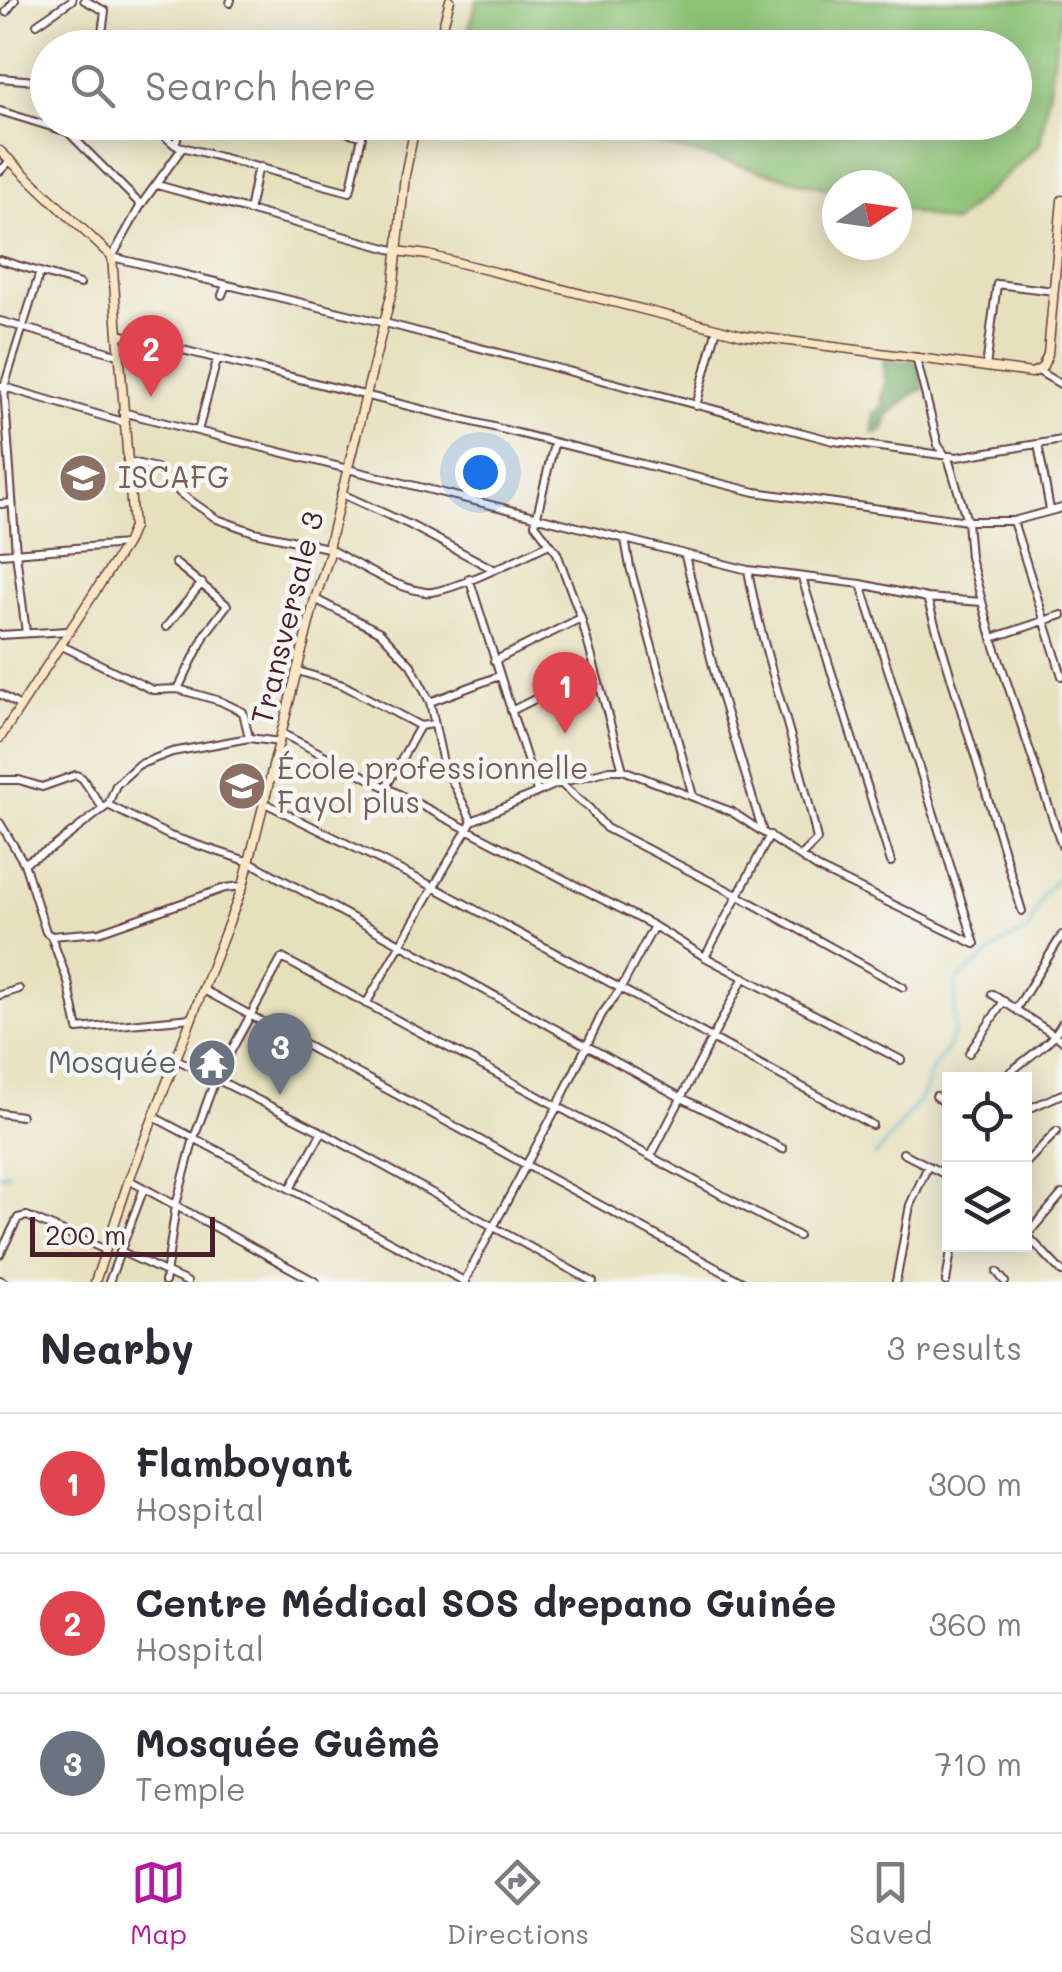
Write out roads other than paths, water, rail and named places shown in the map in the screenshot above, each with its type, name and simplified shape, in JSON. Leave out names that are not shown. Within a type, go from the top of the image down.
[{"type":"street","points":[[6,12],[14,0]]},
{"type":"street","points":[[37,24],[72,0]]},
{"type":"street","points":[[84,0],[106,11],[103,30]]},
{"type":"street","points":[[441,30],[448,0]]},
{"type":"street","points":[[0,78],[30,80]]},
{"type":"street","points":[[0,110],[30,120]]},
{"type":"street","points":[[76,140],[141,205]]},
{"type":"street","points":[[171,140],[179,146],[350,192],[360,140]]},
{"type":"street","points":[[0,738],[126,544],[133,527],[112,258],[141,205],[157,186],[180,140]]},
{"type":"street","name":"Transversale 3","points":[[95,1282],[129,1180],[244,886],[385,322],[412,140]]},
{"type":"street","points":[[0,152],[112,258],[385,322],[834,440],[958,457],[1062,440]]},
{"type":"street","points":[[0,171],[10,161]]},
{"type":"street","points":[[249,211],[261,167]]},
{"type":"street","points":[[157,186],[397,251],[743,335],[1032,373],[1046,364],[1056,295],[1062,200]]},
{"type":"street","points":[[0,260],[80,284]]},
{"type":"street","points":[[26,633],[4,452],[2,387],[40,272]]},
{"type":"street","points":[[222,295],[226,284]]},
{"type":"street","points":[[986,367],[997,284],[1056,295]]},
{"type":"street","points":[[0,321],[119,356]]},
{"type":"street","points":[[696,406],[717,328]]},
{"type":"street","points":[[118,334],[754,492],[967,522],[1013,521],[1062,508]]},
{"type":"street","points":[[916,358],[942,454],[948,461],[967,522],[970,557],[992,638],[1062,846]]},
{"type":"street","points":[[198,430],[217,360]]},
{"type":"street","points":[[1038,371],[1062,385]]},
{"type":"street","points":[[2,387],[350,467],[748,570],[861,584],[927,598],[982,602]]},
{"type":"street","points":[[554,444],[535,514],[536,524],[557,554],[581,618],[622,770]]},
{"type":"street","points":[[1038,444],[1050,510]]},
{"type":"street","points":[[128,461],[156,468],[181,494],[217,519],[329,549],[428,593],[494,570],[549,544]]},
{"type":"street","points":[[342,494],[494,570]]},
{"type":"street","points":[[0,504],[12,504]]},
{"type":"street","points":[[1013,521],[1062,676]]},
{"type":"street","points":[[625,539],[693,796]]},
{"type":"street","points":[[0,554],[126,544]]},
{"type":"street","points":[[685,556],[717,682],[766,832],[705,957]]},
{"type":"street","points":[[175,563],[226,602],[227,608],[206,632],[178,689]]},
{"type":"street","points":[[748,570],[759,633],[804,777],[817,840],[802,855]]},
{"type":"street","points":[[469,578],[538,792]]},
{"type":"street","points":[[802,578],[891,862]]},
{"type":"street","points":[[166,627],[202,583]]},
{"type":"street","points":[[366,1004],[472,820],[559,783],[610,770],[622,770],[732,812],[819,868],[975,944],[861,584]]},
{"type":"street","points":[[316,598],[380,632],[411,665],[430,702],[443,762],[472,820]]},
{"type":"street","points":[[927,598],[1022,911]]},
{"type":"street","points":[[992,638],[1062,616]]},
{"type":"street","points":[[494,661],[581,618]]},
{"type":"street","points":[[0,636],[68,631]]},
{"type":"street","points":[[60,645],[153,690],[178,689],[220,701],[242,712],[249,738]]},
{"type":"street","points":[[510,711],[595,669]]},
{"type":"street","points":[[298,671],[343,685],[420,726],[432,724]]},
{"type":"street","points":[[430,702],[499,676]]},
{"type":"street","points":[[0,694],[20,706]]},
{"type":"street","points":[[386,788],[420,726]]},
{"type":"street","points":[[24,863],[52,848],[105,806],[116,784],[138,765],[172,752],[249,738],[282,738],[466,828],[901,1060]]},
{"type":"street","points":[[0,780],[42,787],[76,775],[105,806],[170,836],[250,862],[782,1149]]},
{"type":"street","points":[[559,783],[606,828],[737,894],[903,987]]},
{"type":"street","points":[[265,803],[432,886],[872,1125]]},
{"type":"street","points":[[1053,819],[1062,815]]},
{"type":"street","points":[[0,822],[24,863],[46,932],[68,982],[78,1028],[191,1018]]},
{"type":"street","points":[[51,936],[99,932],[225,888],[244,886]]},
{"type":"street","points":[[154,1116],[465,1282],[607,1006],[620,990],[654,926]]},
{"type":"street","points":[[1016,1010],[1062,935]]},
{"type":"street","points":[[165,1282],[176,1206],[194,1138],[215,1080],[282,958],[798,1236]]},
{"type":"street","points":[[651,1156],[744,977]]},
{"type":"street","points":[[0,995],[19,989]]},
{"type":"street","points":[[202,989],[742,1282]]},
{"type":"street","points":[[992,994],[1058,1038]]},
{"type":"street","points":[[968,1052],[1004,1002]]},
{"type":"street","points":[[1010,1072],[1058,1038],[1062,1023]]},
{"type":"street","points":[[175,1059],[322,1132],[594,1282]]},
{"type":"street","points":[[1032,1107],[1062,1094]]},
{"type":"street","points":[[936,1096],[942,1101]]},
{"type":"street","points":[[0,1113],[21,1116]]},
{"type":"street","points":[[1027,1162],[1057,1130]]},
{"type":"street","points":[[290,1189],[322,1132]]},
{"type":"street","points":[[903,1153],[942,1173]]},
{"type":"street","points":[[896,1282],[910,1205],[928,1166]]},
{"type":"street","points":[[129,1180],[316,1282]]},
{"type":"street","points":[[108,1282],[144,1188]]},
{"type":"street","points":[[1032,1226],[1062,1194]]},
{"type":"street","points":[[0,1254],[18,1218],[27,1216],[106,1250]]},
{"type":"street","points":[[1032,1240],[1062,1272]]},
{"type":"street","points":[[120,1250],[187,1282]]},
{"type":"street","points":[[946,1282],[951,1252]]},
{"type":"street","points":[[997,1272],[1004,1282]]},
{"type":"waterway","points":[[875,1156],[922,1097],[932,1070],[949,1046],[959,979],[1006,941],[1028,931],[1042,896],[1062,873]]},
{"type":"waterway","points":[[0,1176],[8,1173]]},
{"type":"place","name":"Centre Médical SOS drepano Guinée","points":[[151,397]]},
{"type":"place","name":"ISCAFG","points":[[83,478]]},
{"type":"place","name":"Flamboyant","points":[[565,734]]},
{"type":"place","name":"École professionnelle Fayol plus","points":[[242,786]]},
{"type":"place","name":"Mosquée","points":[[212,1063]]},
{"type":"place","name":"Mosquée Guêmê","points":[[280,1095]]}]
